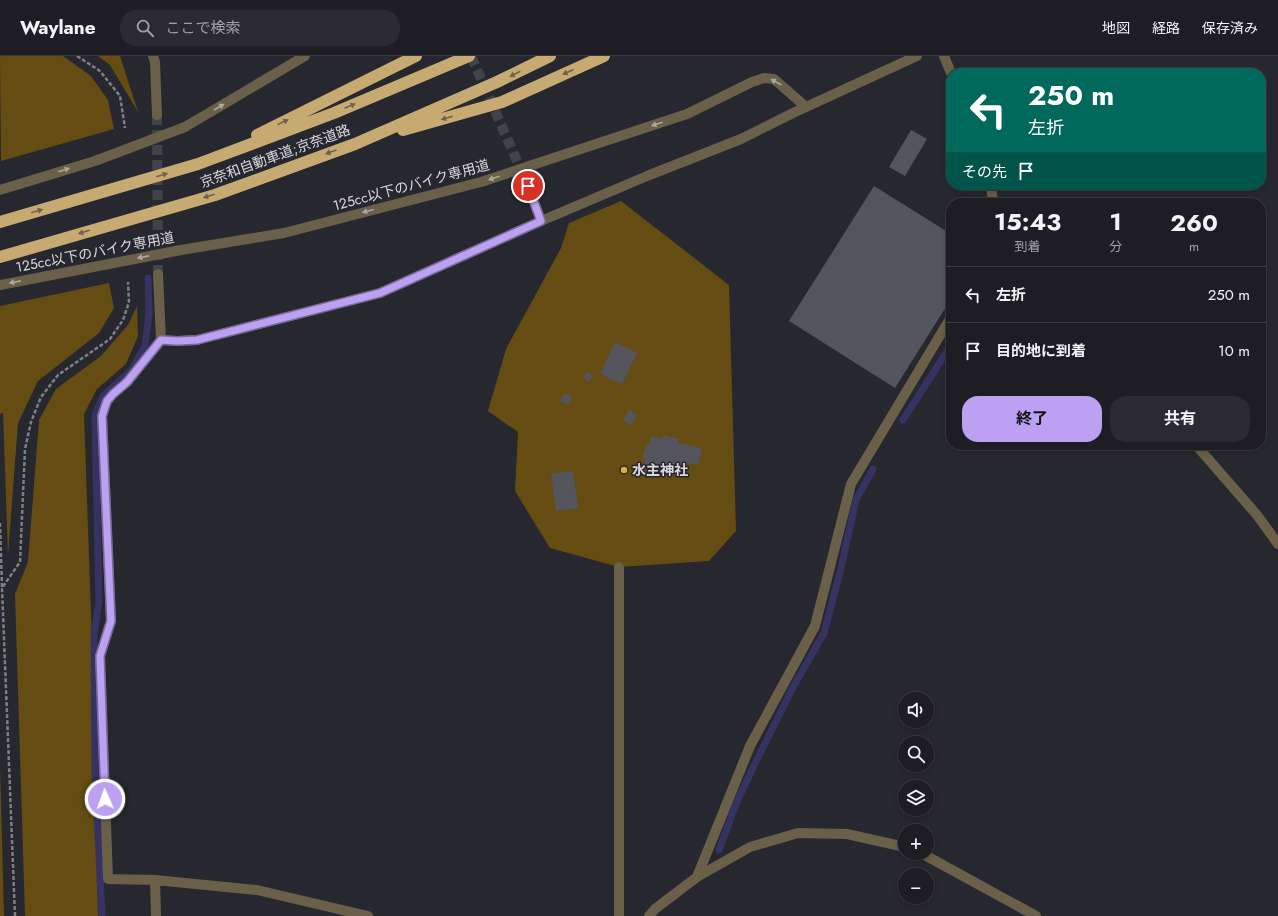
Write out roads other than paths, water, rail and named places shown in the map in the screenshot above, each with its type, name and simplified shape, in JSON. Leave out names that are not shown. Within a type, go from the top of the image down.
[{"type":"highway","points":[[198,164],[416,56]]},
{"type":"highway","name":"京奈和自動車道;京奈道路","points":[[0,222],[198,164],[334,113],[469,56]]},
{"type":"highway","name":"京奈和自動車道;京奈道路","points":[[0,257],[214,195],[355,144],[498,82],[550,56]]},
{"type":"highway","points":[[355,144],[502,102],[604,56]]},
{"type":"street","points":[[153,56],[155,62],[157,115]]},
{"type":"street","points":[[0,190],[96,161],[185,127],[305,56]]},
{"type":"street","points":[[161,340],[197,340],[380,293],[541,221],[647,176],[741,139],[806,107],[917,56]]},
{"type":"street","points":[[944,56],[949,68]]},
{"type":"street","name":"125cc以下のバイク専用道","points":[[0,285],[181,250],[284,233],[481,182],[687,114],[752,82],[764,78],[774,79],[806,107]]},
{"type":"street","points":[[528,186],[541,221]]},
{"type":"street","points":[[158,274],[161,340],[127,382],[107,401],[102,416],[111,621],[100,656],[108,879],[155,880],[257,890],[368,916]]},
{"type":"street","points":[[697,877],[750,746],[815,626],[851,484],[946,325]]},
{"type":"street","points":[[1200,450],[1257,515],[1278,544]]},
{"type":"street","points":[[619,567],[619,916]]},
{"type":"street","points":[[649,916],[655,909],[697,877],[750,847],[798,833],[847,834],[898,845]]},
{"type":"street","points":[[934,860],[1036,916]]},
{"type":"street","points":[[155,880],[156,916]]},
{"type":"waterway","points":[[102,916],[95,772],[94,634],[99,601],[95,415],[103,396],[132,369],[145,346],[149,314],[148,278]]},
{"type":"waterway","points":[[903,420],[946,353]]},
{"type":"waterway","points":[[719,850],[736,804],[751,772],[791,691],[824,633],[841,568],[856,500],[873,469]]},
{"type":"tunnel","points":[[471,56],[528,186]]},
{"type":"tunnel","points":[[157,115],[158,274]]},
{"type":"place","name":"水主神社","points":[[624,470]]}]
